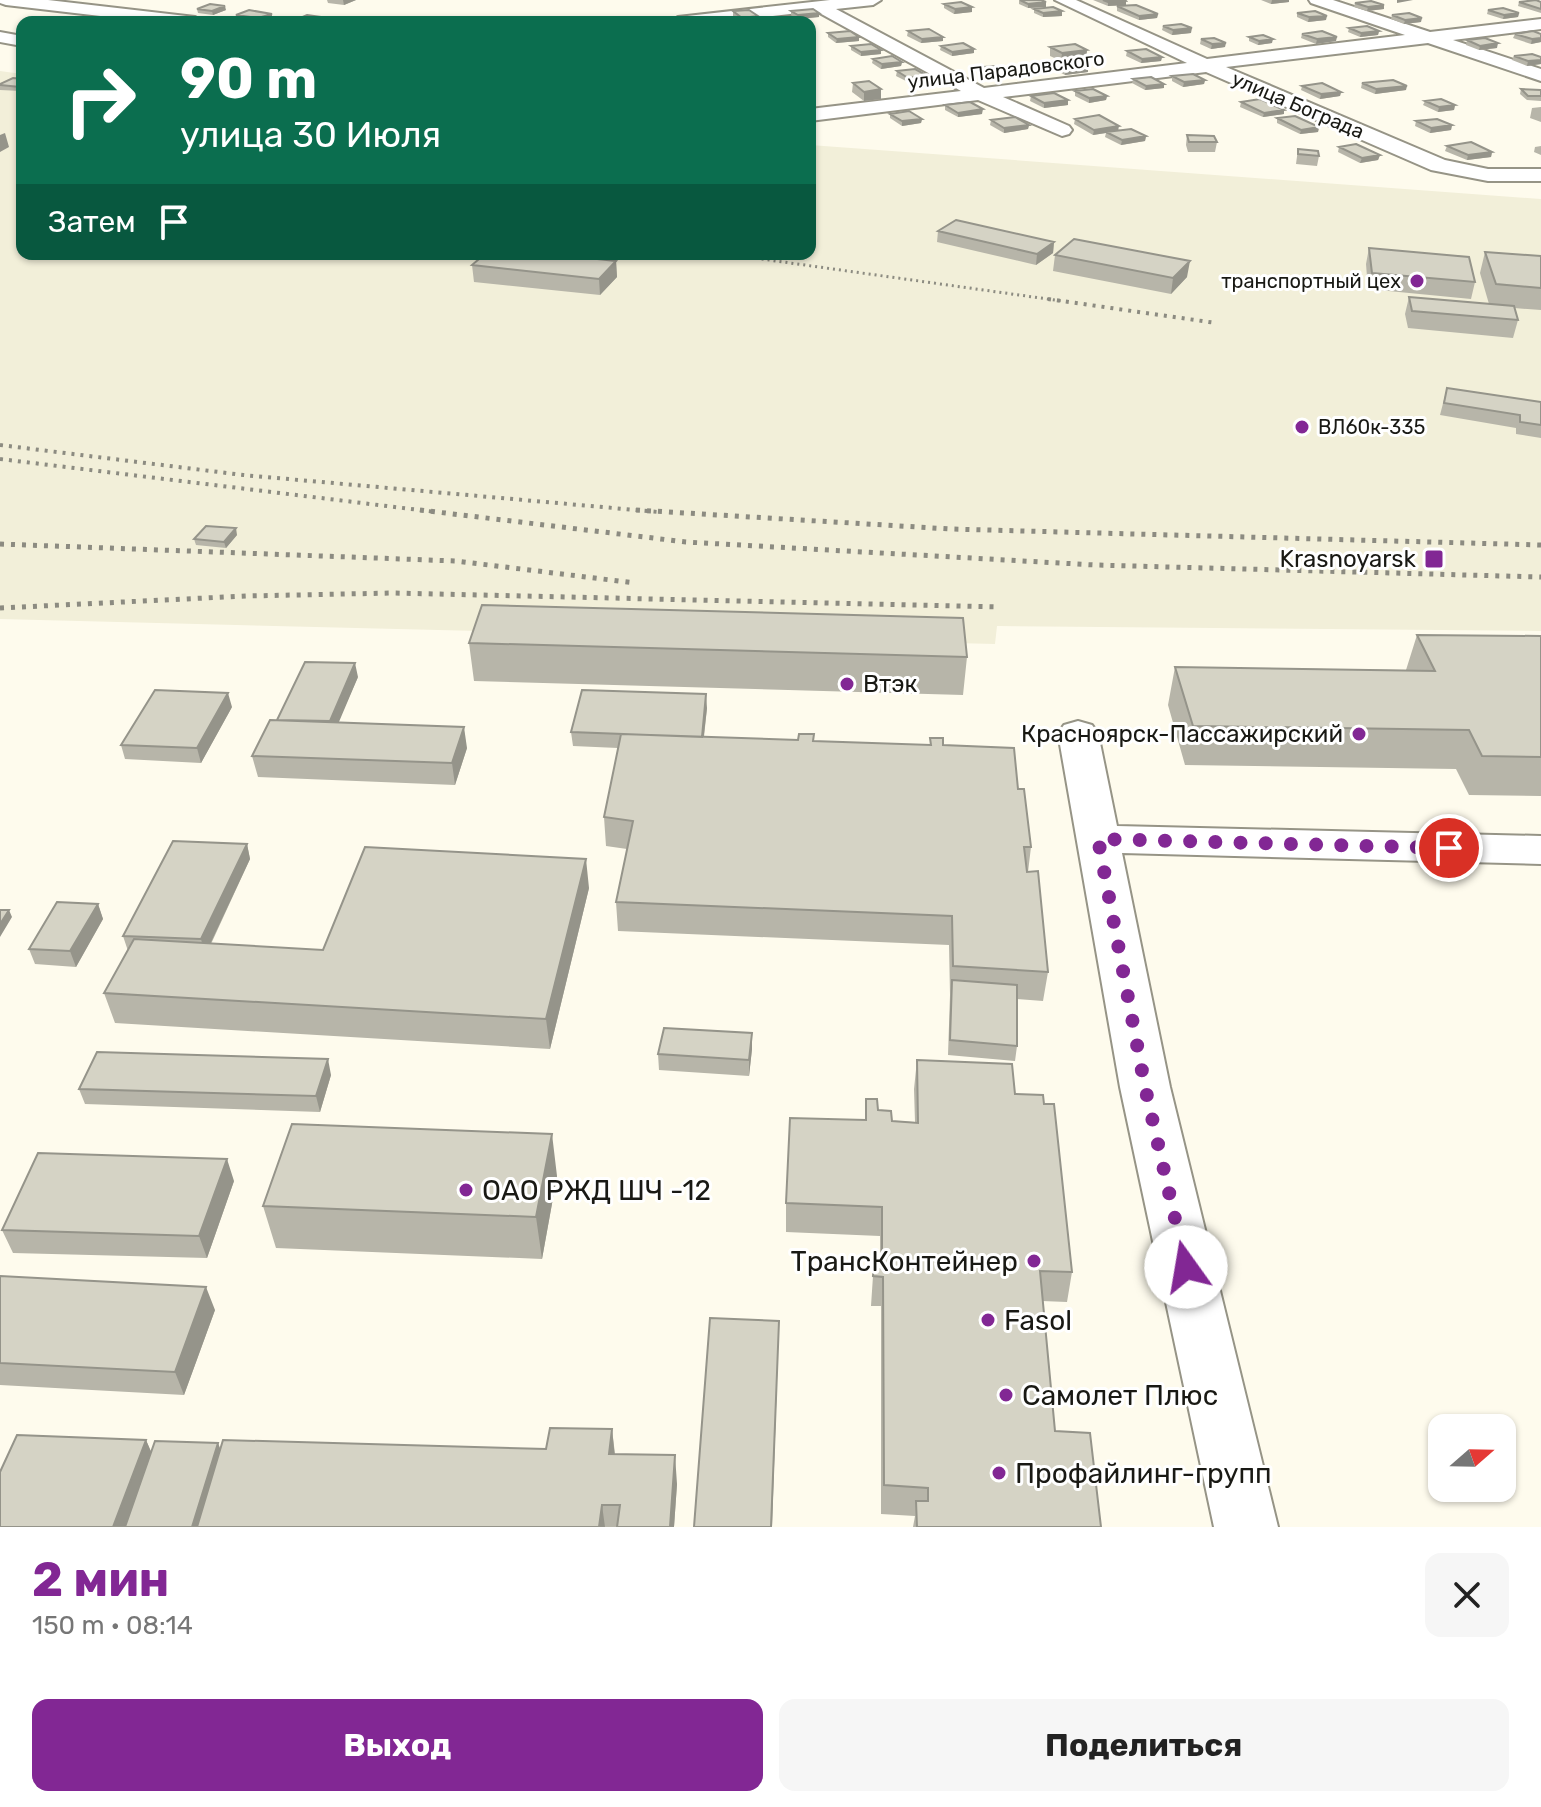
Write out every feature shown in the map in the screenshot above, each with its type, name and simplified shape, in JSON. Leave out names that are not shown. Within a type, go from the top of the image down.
[{"type":"street","points":[[6,0],[143,16]]},
{"type":"street","points":[[735,16],[873,0]]},
{"type":"street","name":"улица Бограда","points":[[1063,0],[1205,65],[1439,165],[1488,175],[1541,175]]},
{"type":"street","points":[[1317,0],[1541,75]]},
{"type":"street","points":[[820,7],[983,95],[1062,130]]},
{"type":"street","name":"улица Парадовского","points":[[816,114],[1541,24]]},
{"type":"street","points":[[1078,733],[1145,1087],[1246,1527]]},
{"type":"street","points":[[1098,839],[1541,850]]},
{"type":"shaded area","points":[[0,71],[16,73],[16,260],[816,260],[816,145],[1541,199],[1541,631],[997,626],[995,644],[0,619]]},
{"type":"building","points":[[1020,0],[1041,0],[1046,2],[1028,4]]},
{"type":"building","points":[[1371,1],[1384,5],[1368,7],[1355,3]]},
{"type":"building","points":[[961,2],[972,7],[955,9],[944,4]]},
{"type":"building","points":[[1519,2],[1541,2],[1541,9]]},
{"type":"building","points":[[210,4],[225,6],[212,11],[197,9]]},
{"type":"building","points":[[1136,5],[1158,14],[1139,16],[1117,6]]},
{"type":"building","points":[[1053,7],[1062,11],[1043,13],[1034,9]]},
{"type":"building","points":[[1503,8],[1519,13],[1504,15],[1488,10]]},
{"type":"building","points":[[813,9],[819,13],[798,15],[791,11]]},
{"type":"building","points":[[249,10],[272,14],[265,16],[236,15]]},
{"type":"building","points":[[749,10],[758,16],[739,16],[733,11]]},
{"type":"building","points":[[1315,11],[1327,16],[1309,17],[1297,13]]},
{"type":"building","points":[[1409,13],[1422,18],[1405,20],[1392,15]]},
{"type":"building","points":[[1181,24],[1192,28],[1173,30],[1163,26]]},
{"type":"building","points":[[1367,26],[1379,31],[1361,33],[1349,28]]},
{"type":"building","points":[[929,29],[943,37],[922,39],[908,31]]},
{"type":"building","points":[[850,31],[859,37],[837,39],[828,33]]},
{"type":"building","points":[[1322,31],[1337,37],[1317,39],[1302,34]]},
{"type":"building","points":[[1533,31],[1541,34],[1541,38],[1515,34]]},
{"type":"building","points":[[1263,35],[1273,39],[1259,41],[1249,37]]},
{"type":"building","points":[[1214,38],[1226,43],[1212,44],[1201,39]]},
{"type":"building","points":[[1485,38],[1498,43],[1480,46],[1467,40]]},
{"type":"building","points":[[963,43],[974,49],[952,52],[941,46]]},
{"type":"building","points":[[871,44],[881,50],[861,52],[851,46]]},
{"type":"building","points":[[1075,44],[1087,50],[1062,53],[1050,47]]},
{"type":"building","points":[[1146,49],[1162,57],[1142,59],[1127,51]]},
{"type":"building","points":[[1532,54],[1541,57],[1541,60],[1528,61],[1514,56]]},
{"type":"building","points":[[892,56],[902,62],[882,64],[873,59]]},
{"type":"building","points":[[1075,61],[1088,67],[1066,70],[1053,64]]},
{"type":"building","points":[[997,66],[1010,72],[996,74],[983,67]]},
{"type":"building","points":[[915,69],[926,75],[908,78],[897,71]]},
{"type":"building","points":[[1193,74],[1205,80],[1184,82],[1172,76]]},
{"type":"building","points":[[1151,77],[1164,84],[1146,86],[1133,79]]},
{"type":"building","points":[[13,78],[16,78],[16,87],[0,84]]},
{"type":"building","points":[[1393,80],[1407,86],[1376,89],[1362,83]]},
{"type":"building","points":[[869,81],[881,89],[864,92],[853,83]]},
{"type":"building","points":[[1322,83],[1341,92],[1321,94],[1302,86]]},
{"type":"building","points":[[1093,89],[1107,96],[1089,98],[1075,91]]},
{"type":"building","points":[[1521,89],[1541,90],[1541,96],[1528,96]]},
{"type":"building","points":[[1054,93],[1068,100],[1044,103],[1031,96]]},
{"type":"building","points":[[1260,99],[1284,110],[1264,113],[1241,102]]},
{"type":"building","points":[[1441,99],[1455,105],[1439,107],[1425,101]]},
{"type":"building","points":[[970,102],[983,109],[958,113],[945,105]]},
{"type":"building","points":[[909,111],[922,119],[902,121],[890,114]]},
{"type":"building","points":[[1099,115],[1119,126],[1094,130],[1075,119]]},
{"type":"building","points":[[1295,116],[1319,127],[1301,130],[1277,118]]},
{"type":"building","points":[[1015,117],[1029,125],[1004,128],[991,120]]},
{"type":"building","points":[[1437,119],[1452,125],[1431,128],[1416,121]]},
{"type":"building","points":[[1131,129],[1146,136],[1122,140],[1106,132]]},
{"type":"building","points":[[1187,135],[1214,136],[1217,142],[1189,142]]},
{"type":"building","points":[[1471,142],[1492,152],[1468,155],[1447,146]]},
{"type":"building","points":[[1356,144],[1380,155],[1362,158],[1339,147]]},
{"type":"building","points":[[1298,149],[1318,151],[1319,156],[1298,154]]},
{"type":"building","points":[[956,220],[1054,242],[1037,254],[938,231]]},
{"type":"building","points":[[1074,239],[1190,261],[1173,278],[1055,255]]},
{"type":"building","points":[[1369,248],[1469,257],[1475,282],[1372,273]]},
{"type":"building","points":[[1485,252],[1541,256],[1541,288],[1496,284]]},
{"type":"building","points":[[478,260],[616,261],[599,279],[472,265]]},
{"type":"building","points":[[1409,297],[1514,306],[1518,320],[1412,311]]},
{"type":"building","points":[[1447,388],[1541,402],[1541,425],[1520,422],[1520,415],[1444,403]]},
{"type":"building","points":[[206,526],[236,528],[224,542],[194,539]]},
{"type":"building","points":[[482,605],[963,618],[967,657],[469,643]]},
{"type":"building","points":[[1417,635],[1541,636],[1541,757],[1482,756],[1469,730],[1193,726],[1175,667],[1435,671]]},
{"type":"building","points":[[305,662],[355,663],[330,721],[277,720]]},
{"type":"building","points":[[155,690],[228,693],[197,748],[121,745]]},
{"type":"building","points":[[582,690],[706,694],[702,737],[571,732]]},
{"type":"building","points":[[270,720],[464,727],[452,763],[252,756]]},
{"type":"building","points":[[621,734],[798,740],[799,734],[814,734],[813,741],[931,745],[930,738],[943,738],[943,745],[1014,748],[1018,789],[1024,789],[1031,847],[1024,847],[1027,872],[1038,871],[1048,972],[953,966],[952,916],[616,902],[633,821],[604,817]]},
{"type":"building","points":[[173,841],[247,844],[201,939],[123,936]]},
{"type":"building","points":[[365,847],[586,859],[546,1019],[104,993],[134,939],[323,950]]},
{"type":"building","points":[[57,902],[98,904],[70,951],[29,949]]},
{"type":"building","points":[[0,910],[9,910],[0,924]]},
{"type":"building","points":[[952,980],[1017,985],[1017,1046],[950,1040]]},
{"type":"building","points":[[664,1028],[752,1033],[749,1060],[658,1054]]},
{"type":"building","points":[[97,1052],[328,1059],[316,1096],[79,1089]]},
{"type":"building","points":[[917,1060],[1012,1064],[1015,1094],[1043,1095],[1044,1104],[1054,1104],[1072,1272],[1040,1271],[1055,1431],[1090,1433],[1101,1527],[917,1527],[916,1501],[928,1501],[928,1488],[884,1485],[883,1277],[873,1276],[874,1261],[882,1262],[882,1207],[786,1203],[790,1118],[866,1120],[866,1099],[877,1099],[878,1110],[891,1111],[892,1121],[918,1123]]},
{"type":"building","points":[[292,1124],[552,1134],[536,1217],[263,1206]]},
{"type":"building","points":[[38,1153],[227,1159],[199,1236],[2,1230]]},
{"type":"building","points":[[0,1276],[206,1287],[175,1372],[0,1363]]},
{"type":"building","points":[[710,1318],[779,1321],[771,1527],[694,1527]]},
{"type":"building","points":[[550,1428],[612,1429],[609,1454],[675,1455],[670,1527],[617,1527],[620,1505],[602,1505],[599,1527],[197,1527],[223,1440],[546,1449]]},
{"type":"building","points":[[17,1435],[146,1440],[113,1527],[0,1527],[0,1472]]},
{"type":"building","points":[[155,1441],[218,1443],[192,1527],[125,1527]]},
{"type":"railway","points":[[769,260],[1062,301]]},
{"type":"railway","points":[[1048,299],[1062,301]]},
{"type":"railway","points":[[1062,301],[1216,323]]},
{"type":"railway","points":[[0,445],[243,475],[658,512]]},
{"type":"railway","points":[[0,459],[436,512]]},
{"type":"railway","points":[[420,510],[686,542],[1095,565],[1541,577]]},
{"type":"railway","points":[[636,510],[950,529],[1541,545]]},
{"type":"railway","points":[[0,544],[456,561],[635,583]]},
{"type":"railway","points":[[0,608],[246,596],[394,593],[1000,607]]},
{"type":"place","name":"транспортный цех","points":[[1417,281]]},
{"type":"place","name":"ВЛ60к-335","points":[[1302,427]]},
{"type":"place","name":"Krasnoyarsk","points":[[1434,559]]},
{"type":"place","name":"Втэк","points":[[847,684]]},
{"type":"place","name":"Красноярск-Пассажирский","points":[[1359,734]]},
{"type":"place","name":"ОАО РЖД ШЧ -12","points":[[466,1190]]},
{"type":"place","name":"ТрансКонтейнер","points":[[1034,1261]]},
{"type":"place","name":"Fasol","points":[[988,1320]]},
{"type":"place","name":"Самолет Плюс","points":[[1006,1395]]},
{"type":"place","name":"Профайлинг-групп","points":[[999,1473]]},
{"type":"route","points":[[1186,1267],[1145,1087],[1098,839],[1449,848]]}]
